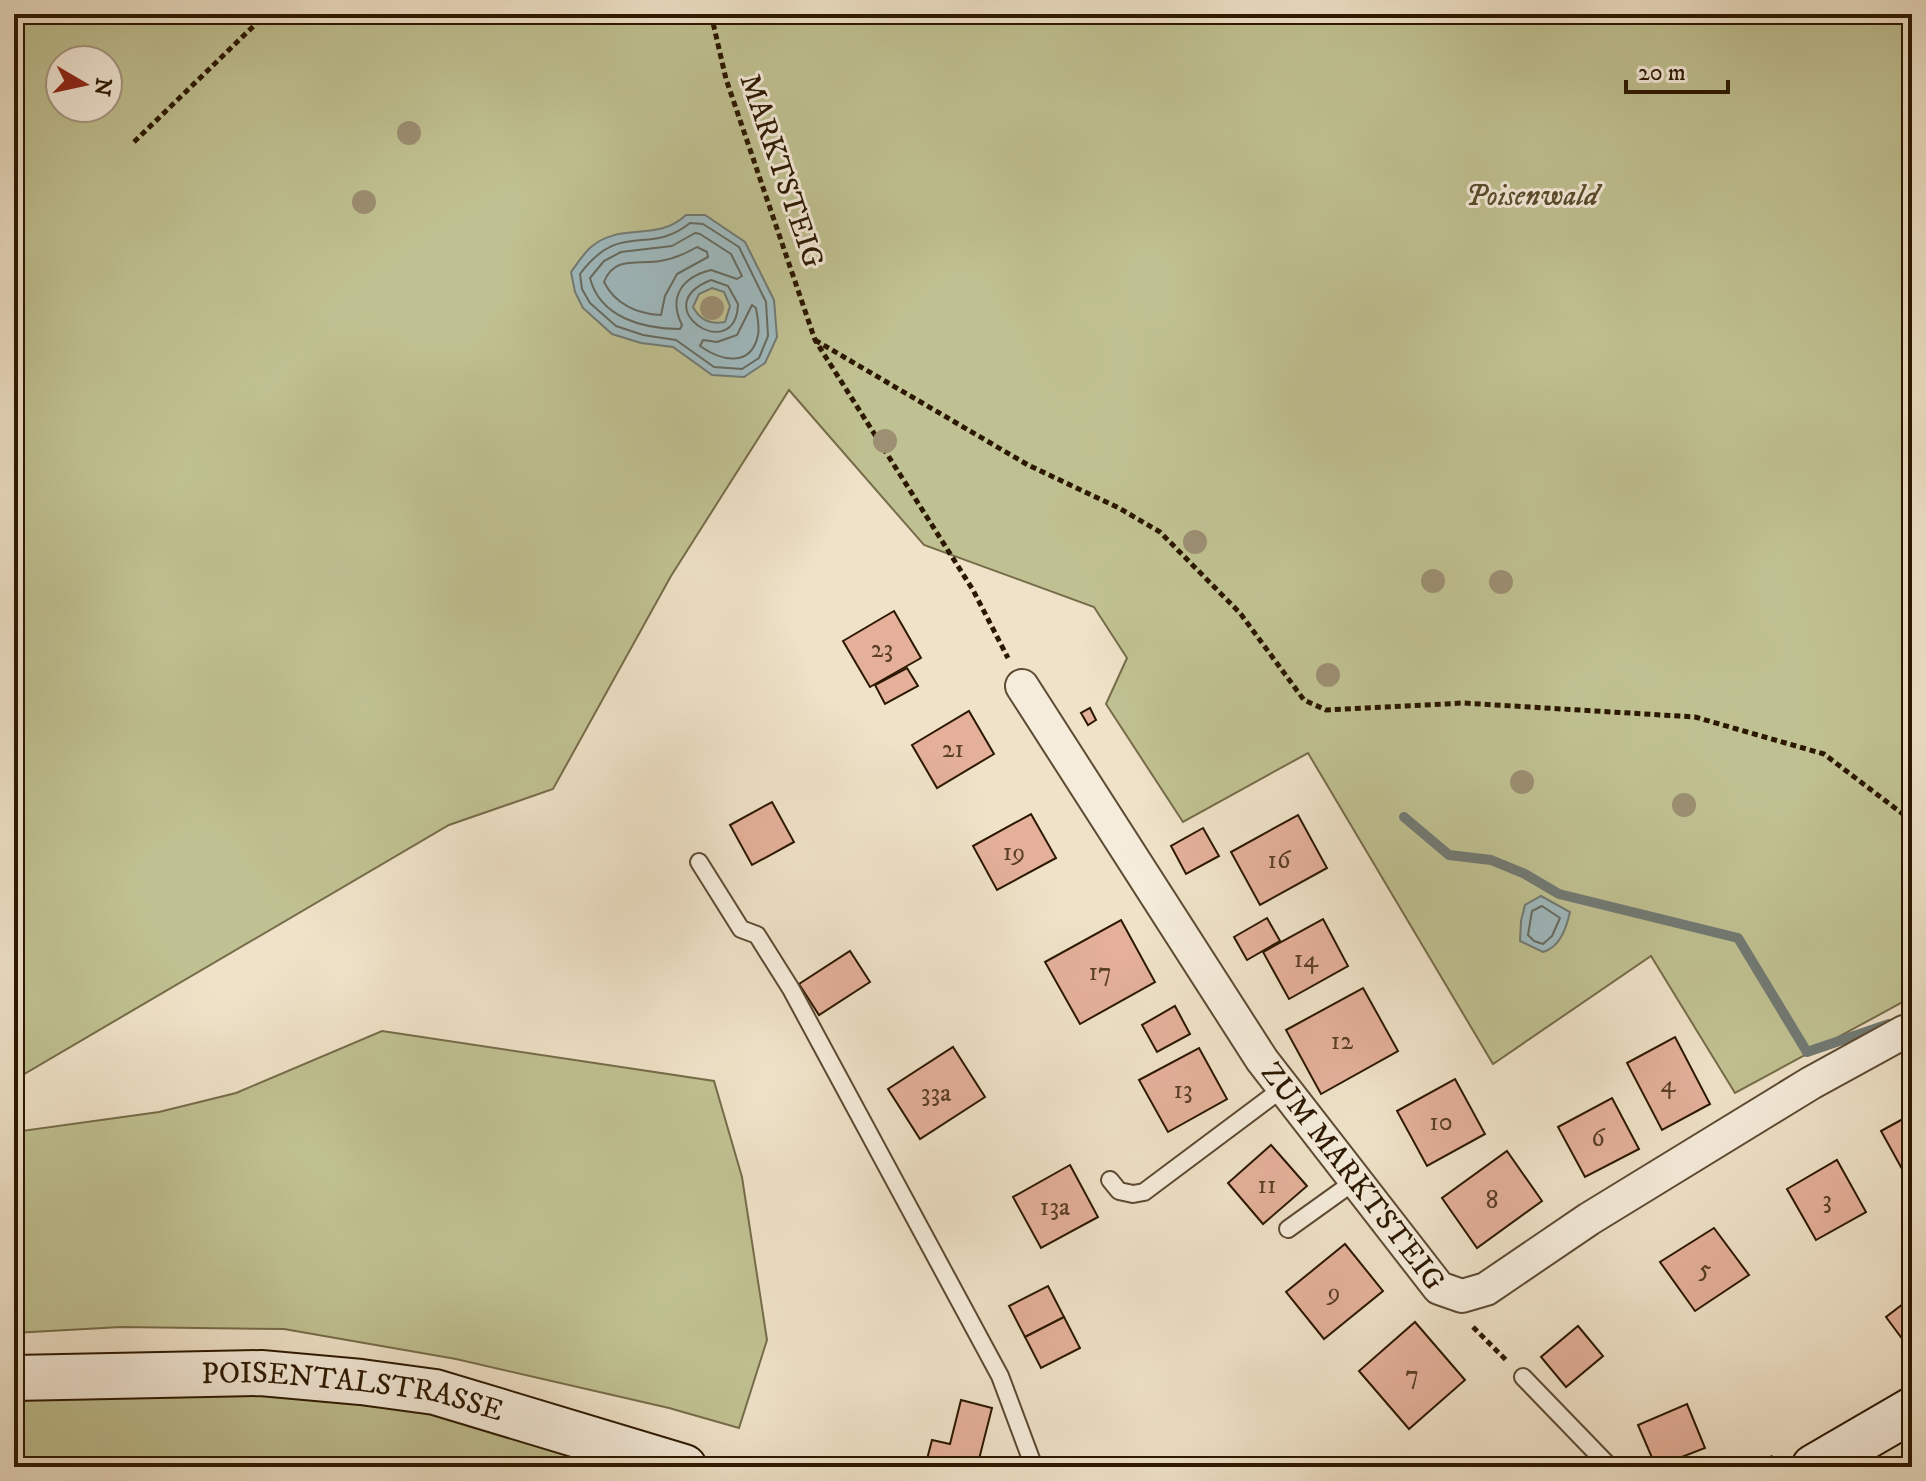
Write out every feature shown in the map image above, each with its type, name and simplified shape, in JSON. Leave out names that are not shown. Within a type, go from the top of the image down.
[{"type":"main road","name":"POISENTALSTRASSE","points":[[14,1378],[261,1373],[361,1382],[435,1392],[684,1467]]},
{"type":"main road","points":[[1814,1467],[1912,1410]]},
{"type":"street","name":"ZUM MARKTSTEIG","points":[[1022,686],[1262,1060],[1439,1288],[1462,1296],[1486,1289],[1589,1219],[1759,1115],[1912,1030]]},
{"type":"lane","points":[[699,862],[741,929],[757,935],[791,989],[1000,1376],[1034,1467]]},
{"type":"lane","points":[[1110,1180],[1119,1191],[1133,1194],[1144,1192],[1283,1088]]},
{"type":"lane","points":[[1288,1229],[1355,1181]]},
{"type":"lane","points":[[1523,1377],[1610,1467]]},
{"type":"path","points":[[134,142],[266,14]]},
{"type":"path","name":"MARKTSTEIG","points":[[711,14],[726,79],[815,340],[973,590],[1022,686]]},
{"type":"path","points":[[815,340],[1028,465],[1119,508],[1160,532],[1240,613],[1304,700],[1326,710],[1463,703],[1695,717],[1824,754],[1912,821]]},
{"type":"path","points":[[1478,1333],[1523,1377]]},
{"type":"green space","name":"Poisenwald","points":[[14,14],[1912,14],[1912,997],[1735,1093],[1651,956],[1493,1064],[1308,753],[1183,822],[1106,704],[1127,658],[1094,607],[924,545],[789,390],[671,576],[553,789],[449,825],[14,1080]]},
{"type":"green space","points":[[382,1031],[714,1081],[742,1177],[767,1340],[739,1428],[669,1408],[456,1359],[284,1329],[121,1327],[14,1333],[14,1132],[159,1112],[236,1093]]},
{"type":"green space","points":[[197,1390],[317,1397],[439,1413],[624,1467],[14,1467],[14,1395]]},
{"type":"water","points":[[686,215],[705,215],[745,242],[774,300],[777,337],[765,363],[744,377],[712,375],[673,347],[641,343],[612,334],[583,308],[575,292],[571,272],[591,247],[615,235],[651,231],[675,223]],"holes":[[[712,288],[724,292],[730,306],[725,322],[706,320],[693,307],[699,294]]]},
{"type":"water","points":[[1541,896],[1570,912],[1558,942],[1543,952],[1520,941],[1525,905]]},
{"type":"building","points":[[894,611],[921,658],[870,687],[843,641]]},
{"type":"building","points":[[907,668],[918,686],[885,704],[875,685]]},
{"type":"building","points":[[1090,708],[1096,720],[1088,725],[1081,713]]},
{"type":"building","points":[[969,711],[994,754],[937,788],[912,745]]},
{"type":"building","points":[[772,802],[794,842],[752,865],[730,825]]},
{"type":"building","points":[[1031,814],[1056,858],[997,890],[973,846]]},
{"type":"building","points":[[1298,815],[1327,868],[1260,905],[1231,852]]},
{"type":"building","points":[[1203,828],[1219,856],[1186,874],[1171,846]]},
{"type":"building","points":[[1267,918],[1280,941],[1247,960],[1234,937]]},
{"type":"building","points":[[1323,919],[1348,966],[1289,999],[1263,952]]},
{"type":"building","points":[[1121,920],[1155,982],[1080,1024],[1045,962]]},
{"type":"building","points":[[850,951],[870,982],[819,1015],[799,984]]},
{"type":"building","points":[[1363,988],[1398,1051],[1321,1094],[1286,1030]]},
{"type":"building","points":[[1175,1006],[1190,1034],[1157,1052],[1142,1025]]},
{"type":"building","points":[[1675,1037],[1710,1104],[1662,1130],[1627,1063]]},
{"type":"building","points":[[953,1047],[985,1097],[920,1139],[888,1089]]},
{"type":"building","points":[[1199,1048],[1227,1099],[1168,1132],[1139,1080]]},
{"type":"building","points":[[1455,1079],[1485,1134],[1427,1166],[1397,1111]]},
{"type":"building","points":[[1612,1098],[1639,1149],[1585,1177],[1558,1127]]},
{"type":"building","points":[[1912,1114],[1912,1187],[1881,1131]]},
{"type":"building","points":[[1271,1145],[1307,1186],[1263,1224],[1228,1183]]},
{"type":"building","points":[[1507,1151],[1542,1201],[1477,1248],[1442,1198]]},
{"type":"building","points":[[1837,1160],[1866,1212],[1816,1240],[1787,1189]]},
{"type":"building","points":[[1070,1165],[1098,1217],[1041,1248],[1013,1197]]},
{"type":"building","points":[[1714,1228],[1749,1275],[1695,1311],[1660,1262]]},
{"type":"building","points":[[1345,1244],[1383,1291],[1324,1339],[1286,1292]]},
{"type":"building","points":[[1048,1286],[1064,1317],[1025,1337],[1009,1306]]},
{"type":"building","points":[[1912,1297],[1912,1352],[1886,1317]]},
{"type":"building","points":[[1064,1317],[1080,1348],[1041,1368],[1025,1337]]},
{"type":"building","points":[[1415,1322],[1465,1380],[1409,1429],[1359,1371]]},
{"type":"building","points":[[1578,1326],[1603,1356],[1566,1387],[1541,1357]]},
{"type":"building","points":[[961,1400],[992,1408],[977,1467],[925,1467],[932,1440],[950,1444]]},
{"type":"building","points":[[1687,1404],[1705,1448],[1656,1467],[1638,1425]]},
{"type":"building","points":[[1086,1457],[1145,1464],[1145,1467],[1085,1467]]},
{"type":"waterway","points":[[1404,817],[1449,855],[1491,860],[1525,874],[1559,894],[1738,938],[1807,1052],[1889,1024]]}]
